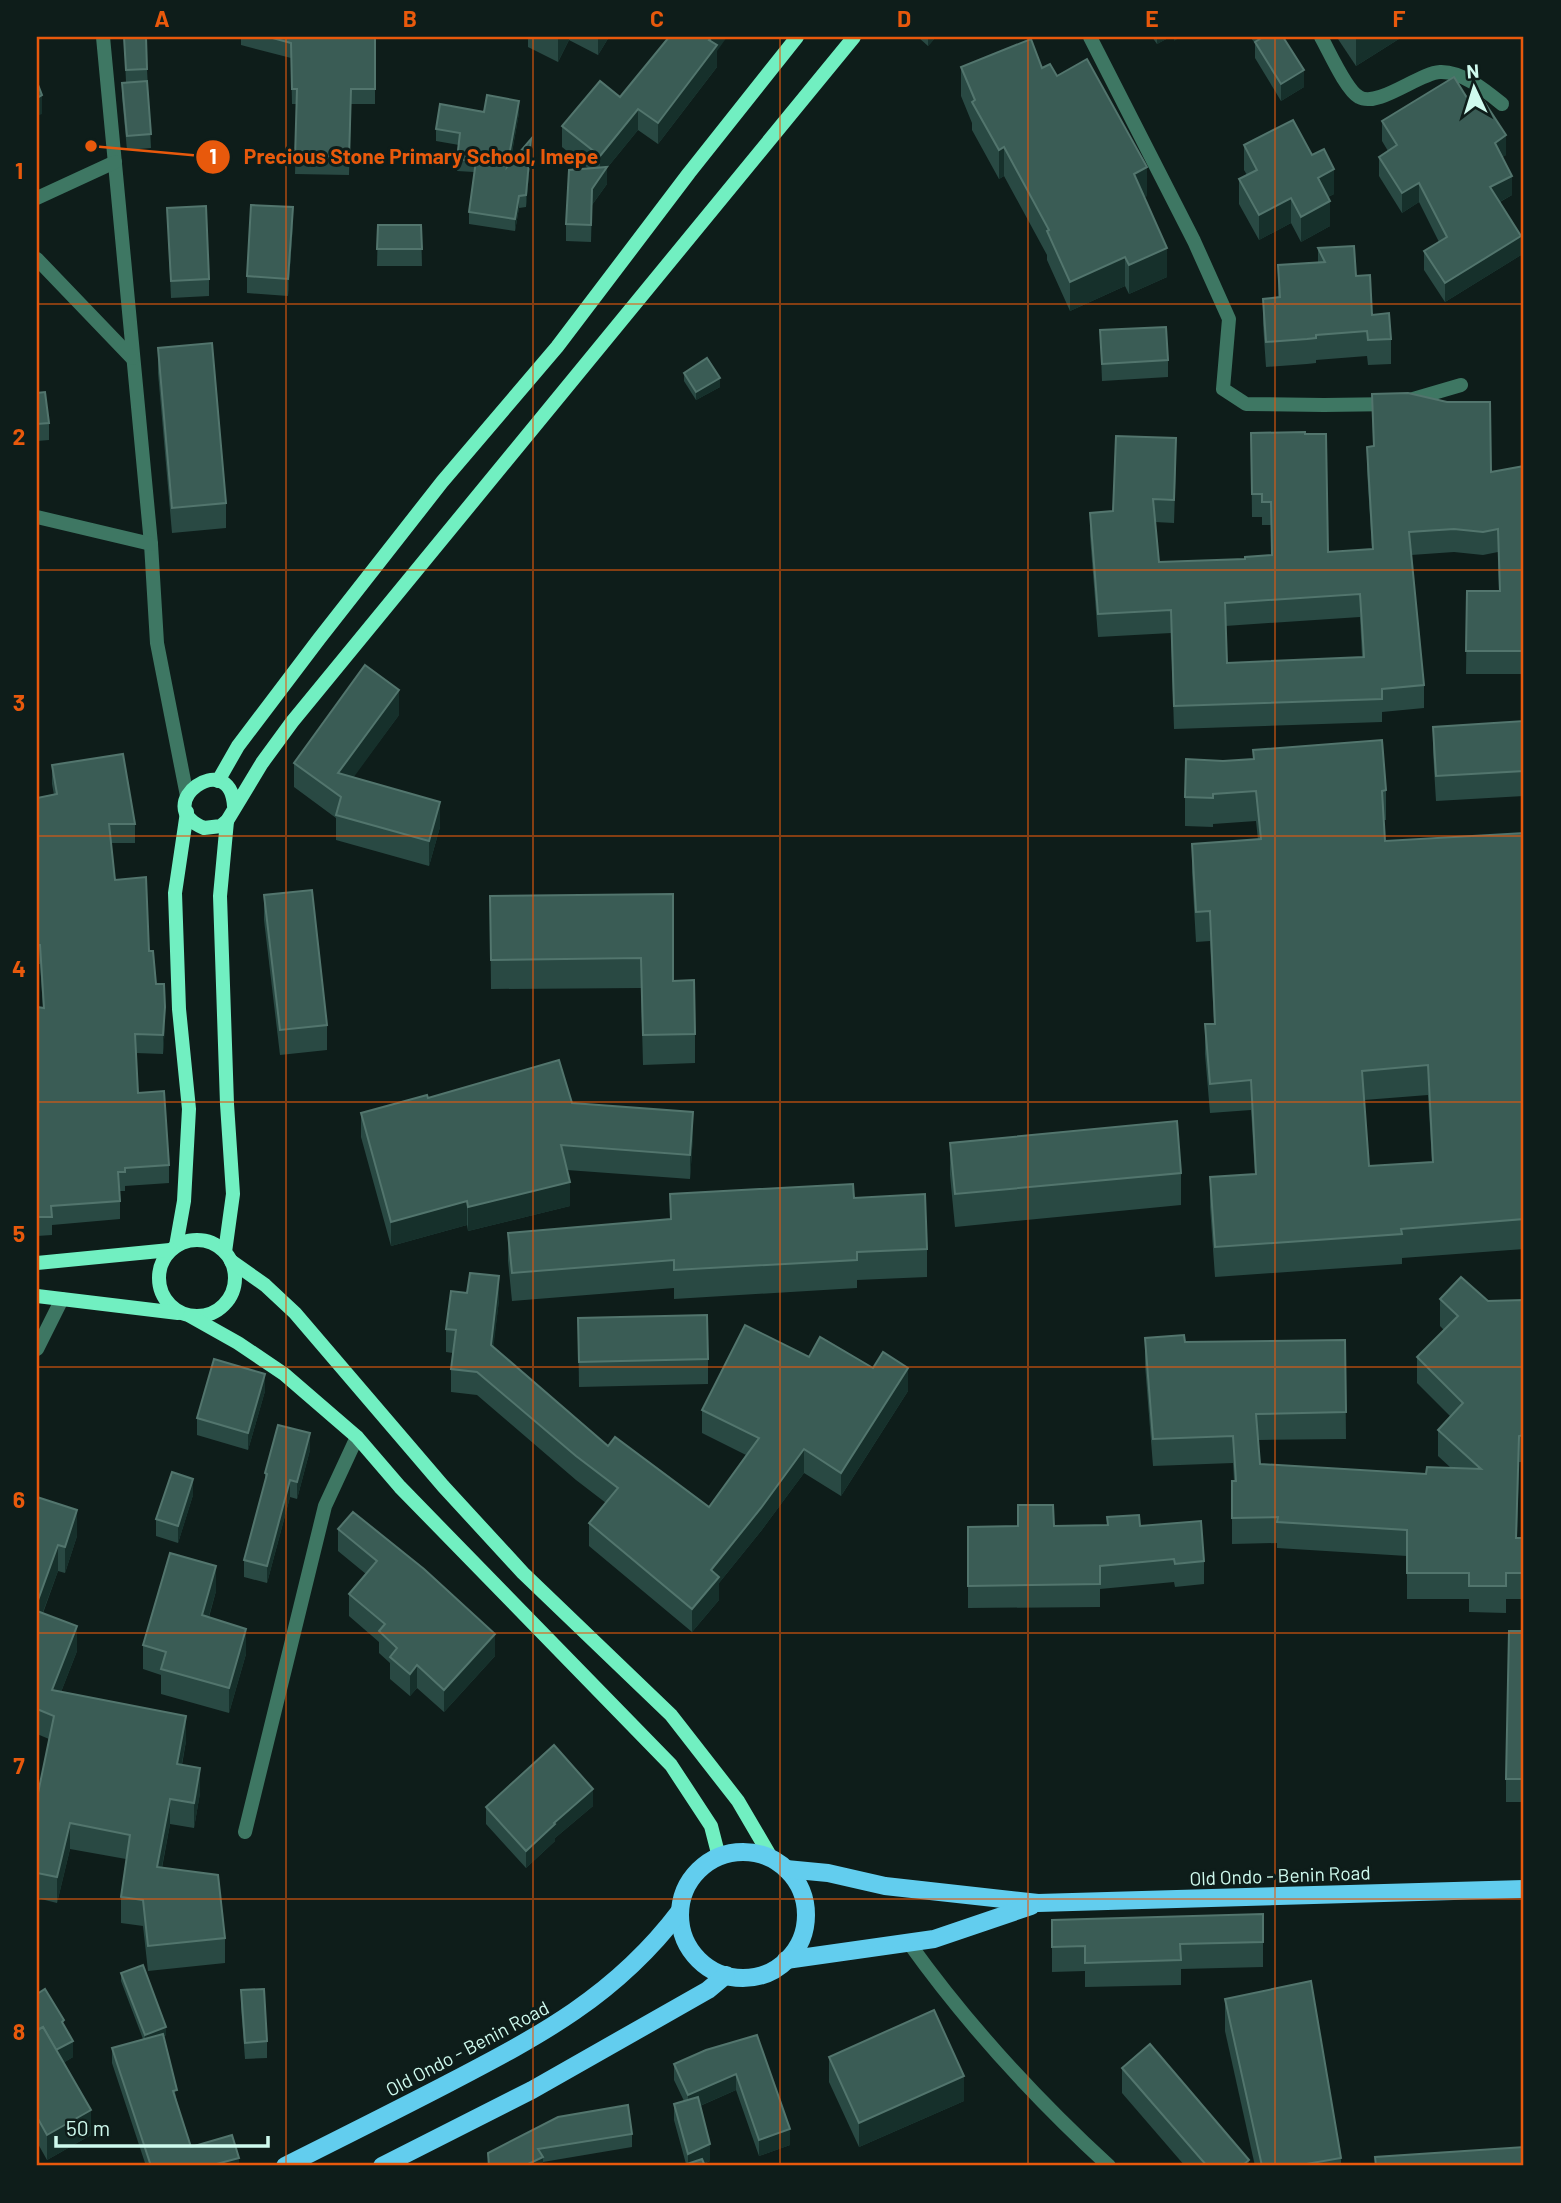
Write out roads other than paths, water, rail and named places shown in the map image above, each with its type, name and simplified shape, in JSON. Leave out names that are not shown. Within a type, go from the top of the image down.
[{"type":"main road","name":"Old Ondo - Benin Road","points":[[285,2166],[533,2039],[591,2001],[656,1944],[680,1911],[683,1895],[691,1879],[704,1866],[719,1857],[755,1853],[779,1864],[885,1886],[1038,1903],[1524,1889]]},
{"type":"main road","points":[[779,1864],[799,1885],[805,1904],[806,1924],[799,1944],[786,1960]]},
{"type":"main road","name":"Old Ondo - Benin Road","points":[[726,1975],[742,1978],[758,1976],[774,1970],[786,1960],[934,1939],[1038,1903]]},
{"type":"main road","points":[[382,2166],[532,2090],[708,1990],[726,1975],[706,1966],[692,1951],[682,1932],[680,1911]]},
{"type":"street","points":[[103,37],[151,544],[157,643],[187,796],[175,893],[179,1009],[189,1109],[184,1201],[173,1248],[160,1265],[158,1284],[164,1301],[238,1343],[284,1374],[357,1437],[400,1487],[671,1765],[711,1826],[719,1857]]},
{"type":"street","points":[[218,781],[238,746],[335,618],[442,482],[557,346],[797,37]]},
{"type":"street","points":[[37,1296],[201,1317],[223,1306],[231,1296],[235,1273],[228,1256],[233,1195],[220,896],[228,821],[234,806],[292,722],[854,37]]},
{"type":"street","points":[[1090,37],[1194,241],[1229,319],[1223,389],[1246,404],[1396,404],[1461,385]]},
{"type":"street","points":[[1321,37],[1350,88],[1359,97],[1371,99],[1440,72],[1472,80],[1502,104]]},
{"type":"street","points":[[37,198],[115,162]]},
{"type":"street","points":[[37,259],[132,358]]},
{"type":"street","points":[[37,517],[151,544]]},
{"type":"street","points":[[187,796],[204,780],[218,781],[230,790],[234,806]]},
{"type":"street","points":[[187,812],[197,825],[204,828],[213,828],[228,821]]},
{"type":"street","points":[[37,1263],[173,1248],[188,1241],[201,1240],[214,1244],[265,1284],[295,1313],[443,1486],[505,1553],[610,1658],[671,1714],[738,1801],[779,1864]]},
{"type":"street","points":[[37,1349],[62,1299]]},
{"type":"street","points":[[244,1832],[325,1506],[357,1437]]},
{"type":"street","points":[[909,1943],[938,1984],[1000,2055],[1109,2166]]},
{"type":"place","name":"Precious Stone Primary School, Imepe","points":[[91,146]]}]
